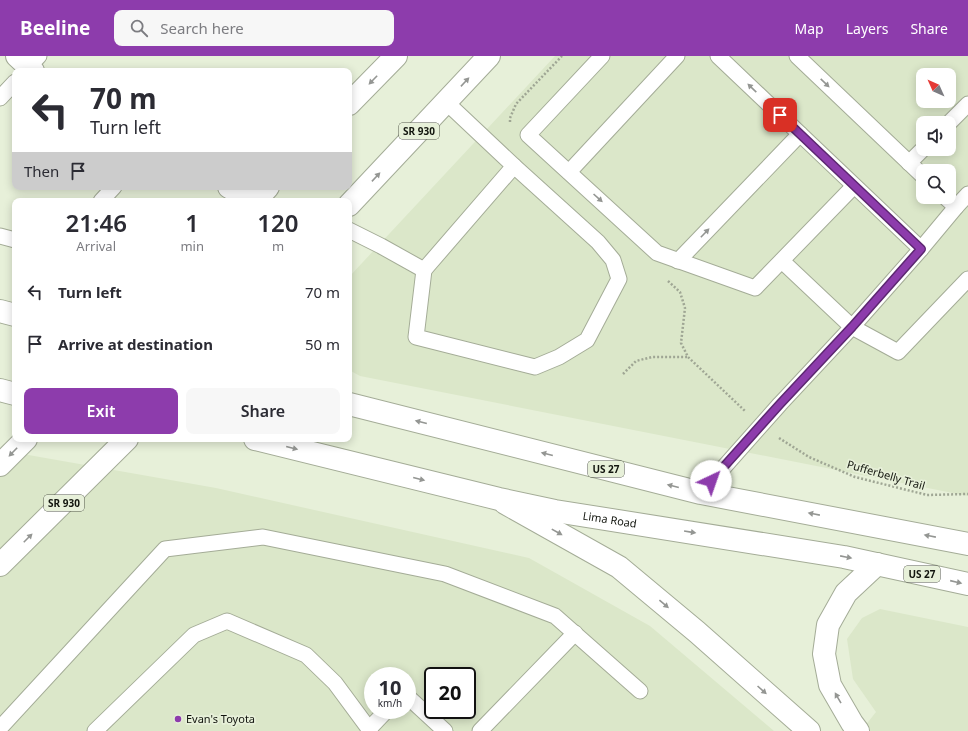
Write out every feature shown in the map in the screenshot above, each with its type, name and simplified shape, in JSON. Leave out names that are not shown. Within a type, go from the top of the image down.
[{"type":"main road","points":[[352,101],[396,56]]},
{"type":"main road","name":"SR 930","points":[[352,202],[489,56]]},
{"type":"main road","points":[[234,190],[248,198]]},
{"type":"main road","points":[[257,198],[265,190]]},
{"type":"main road","points":[[0,311],[12,314]]},
{"type":"main road","points":[[0,390],[12,393]]},
{"type":"main road","name":"US 27","points":[[353,401],[701,493],[968,544]]},
{"type":"main road","points":[[0,466],[23,442]]},
{"type":"main road","name":"SR 930","points":[[0,565],[124,442]]},
{"type":"main road","name":"Lima Road","points":[[267,442],[499,499],[555,511],[836,556],[968,584]]},
{"type":"main road","points":[[499,499],[619,567],[697,632],[809,731]]},
{"type":"main road","points":[[858,731],[830,684],[824,654],[828,625],[846,594],[877,564]]},
{"type":"lane","points":[[602,56],[528,135],[657,253],[755,288],[854,186]]},
{"type":"lane","points":[[569,172],[678,56]]},
{"type":"lane","points":[[718,56],[921,249]]},
{"type":"lane","points":[[796,56],[916,170]]},
{"type":"lane","points":[[0,98],[12,84]]},
{"type":"lane","points":[[446,102],[598,242],[613,260],[619,279],[587,340],[559,358],[535,368],[416,337],[424,270],[514,166]]},
{"type":"lane","points":[[956,116],[968,104]]},
{"type":"lane","points":[[678,261],[800,134]]},
{"type":"lane","points":[[909,163],[916,156]]},
{"type":"lane","points":[[104,198],[111,190]]},
{"type":"lane","points":[[701,493],[780,404],[852,327],[968,194]]},
{"type":"lane","points":[[953,204],[956,207]]},
{"type":"lane","points":[[352,232],[424,270]]},
{"type":"lane","points":[[0,236],[12,239]]},
{"type":"lane","points":[[782,260],[852,327],[898,352],[968,279]]},
{"type":"lane","points":[[0,728],[165,549],[263,537],[445,574],[555,616],[640,691]]},
{"type":"lane","points":[[95,731],[194,634],[227,621],[306,655],[335,683],[369,730],[379,719]]},
{"type":"lane","points":[[480,731],[575,633]]},
{"type":"lane","points":[[416,704],[445,731]]},
{"type":"path","points":[[623,374],[636,360],[652,357],[688,358]]},
{"type":"path","name":"Pufferbelly Trail","points":[[782,441],[809,457],[855,477],[927,495],[968,494]]},
{"type":"shaded area","points":[[555,56],[968,56],[968,496],[360,376],[352,372],[352,274]]},
{"type":"shaded area","points":[[0,450],[216,488],[529,558],[650,626],[774,731],[0,731]]},
{"type":"shaded area","points":[[880,609],[968,627],[968,731],[861,731],[876,712],[853,679],[847,639],[862,618]]},
{"type":"place","name":"Evan's Toyota","points":[[178,719]]},
{"type":"route","points":[[711,481],[921,249],[780,115]]}]
